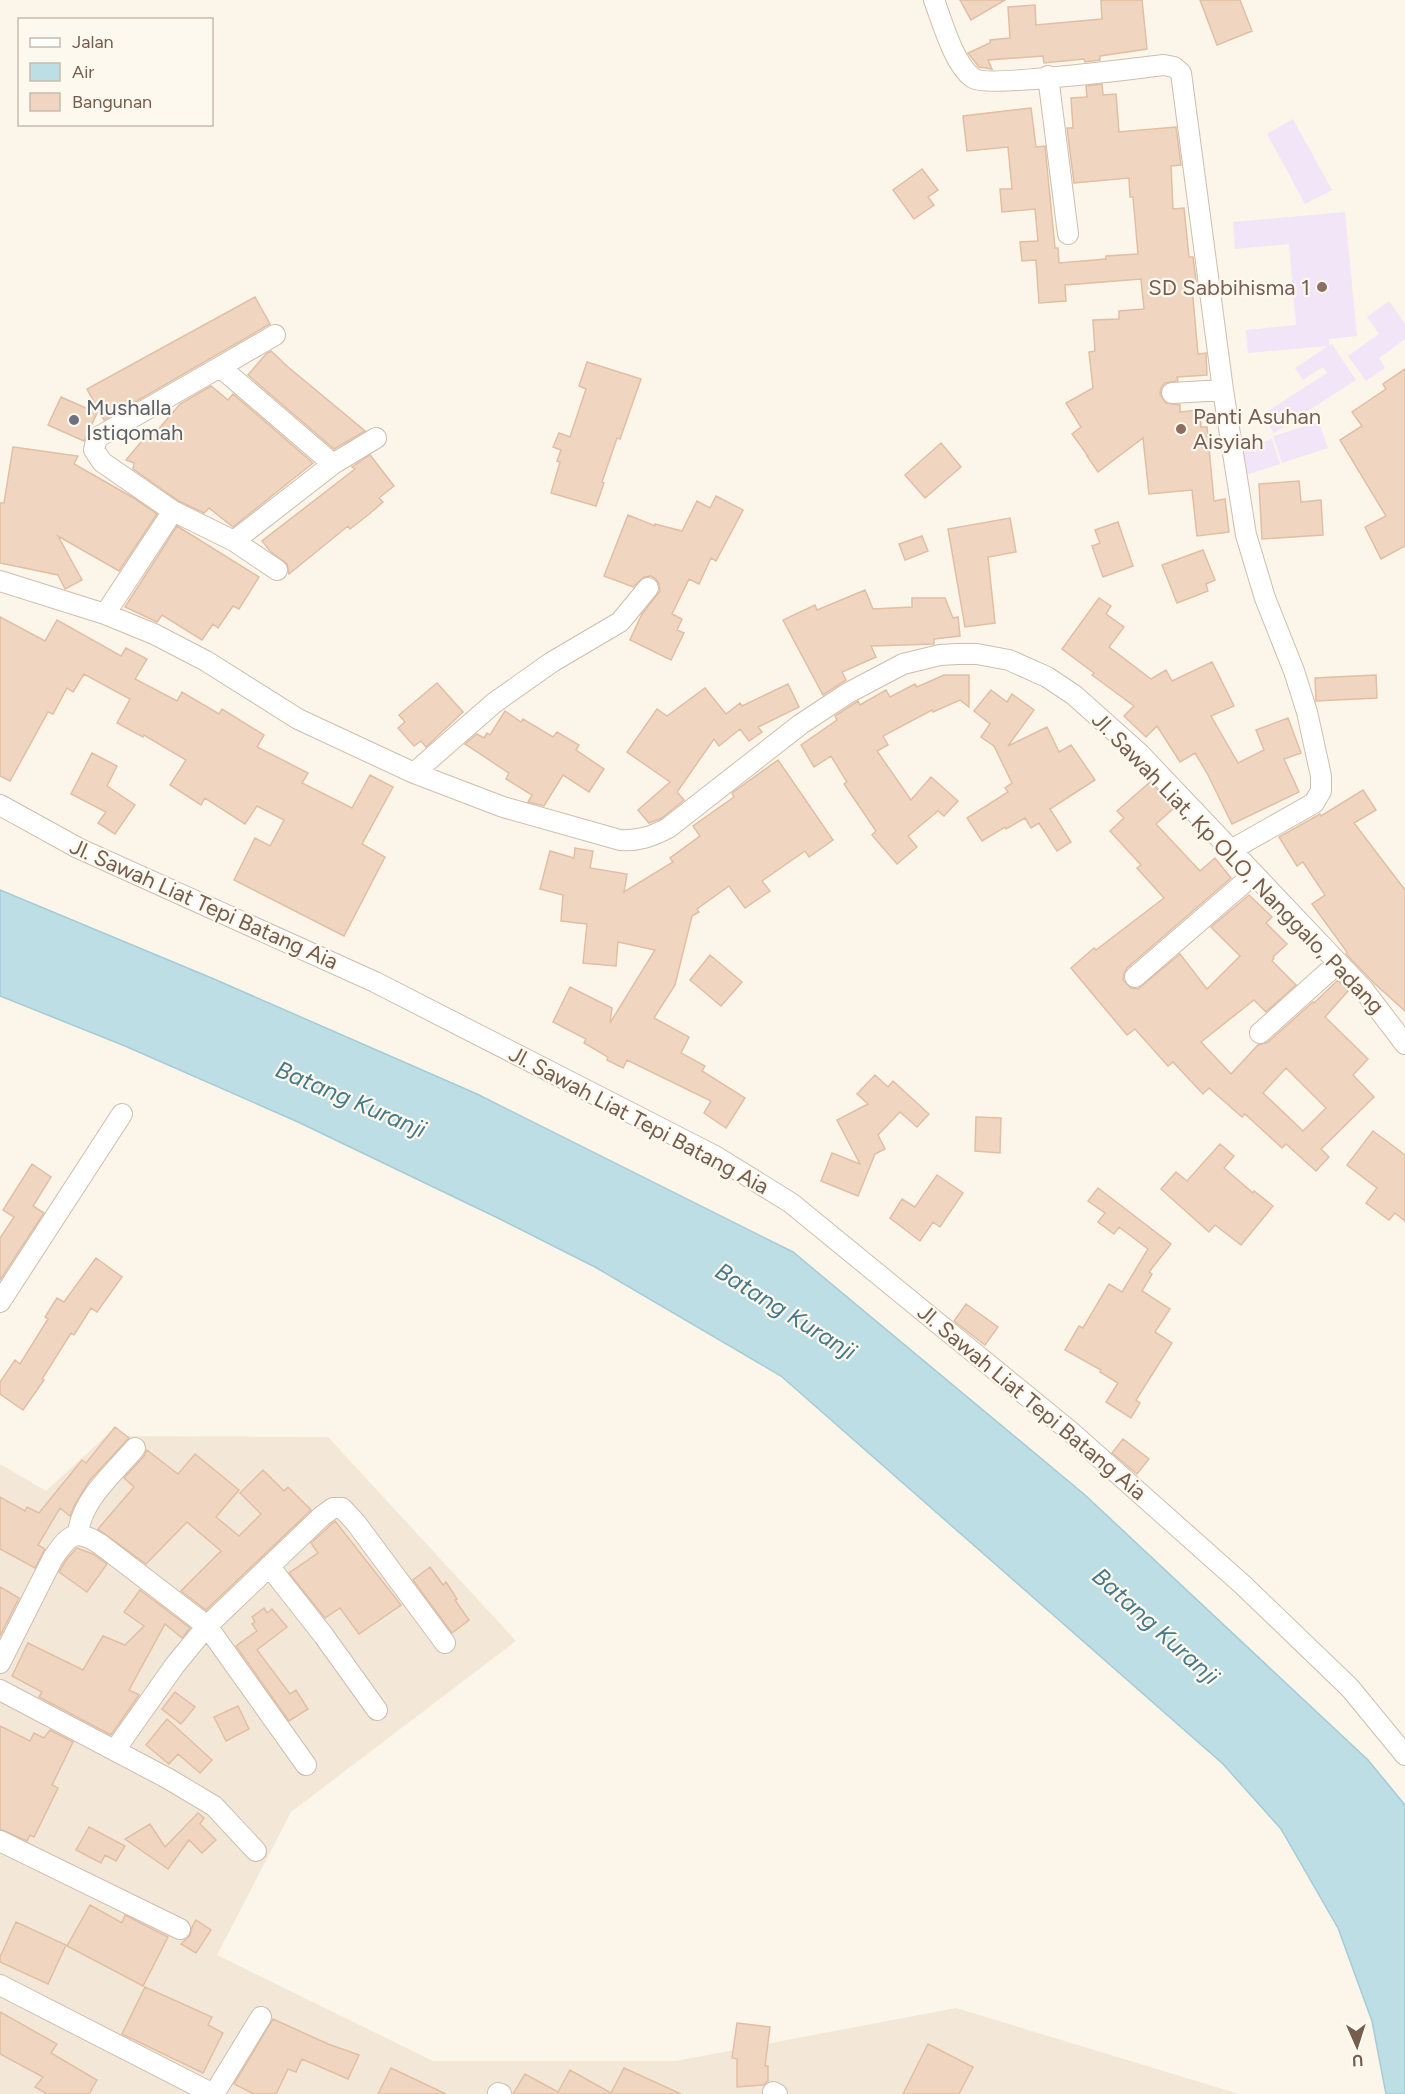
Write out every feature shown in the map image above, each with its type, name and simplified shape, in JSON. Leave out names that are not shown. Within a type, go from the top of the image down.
[{"type":"street","points":[[934,0],[951,44],[963,67],[972,78],[990,82],[1164,65],[1174,67],[1181,73],[1223,390],[1246,535],[1265,598],[1294,671],[1307,712],[1317,750],[1321,783],[1320,795],[1314,803],[1231,850]]},
{"type":"street","points":[[1048,76],[1068,234]]},
{"type":"street","points":[[275,335],[100,436],[94,450],[102,462],[173,511],[234,541],[278,570]]},
{"type":"street","points":[[220,368],[333,464]]},
{"type":"street","points":[[1172,393],[1223,390]]},
{"type":"street","points":[[234,541],[333,464],[376,438]]},
{"type":"street","points":[[105,614],[173,511]]},
{"type":"street","points":[[0,581],[105,614],[182,648],[298,719],[414,772],[494,703],[552,662],[620,621],[648,588]]},
{"type":"street","name":"Jl. Sawah Liat, Kp OLO, Nanggalo, Padang","points":[[414,772],[503,807],[607,838],[633,840],[652,837],[668,828],[801,724],[848,693],[903,664],[940,655],[957,654],[977,654],[1009,660],[1047,677],[1074,695],[1140,754],[1370,997],[1405,1044]]},
{"type":"street","name":"Jl. Sawah Liat Tepi Batang Aia","points":[[0,805],[78,848],[386,987],[715,1156],[791,1203],[1071,1432],[1243,1585],[1350,1688],[1405,1755]]},
{"type":"street","points":[[1134,977],[1253,875]]},
{"type":"street","points":[[1260,1033],[1338,963]]},
{"type":"street","points":[[0,1302],[122,1114]]},
{"type":"street","points":[[78,1534],[81,1520],[90,1502],[135,1448]]},
{"type":"street","points":[[116,1750],[170,1672],[207,1626],[328,1510],[337,1507],[342,1508],[356,1523],[445,1643]]},
{"type":"street","points":[[0,1663],[53,1558],[62,1545],[78,1534],[85,1535],[207,1626],[306,1765]]},
{"type":"street","points":[[269,1566],[324,1635],[378,1710]]},
{"type":"street","points":[[0,1690],[116,1750],[214,1806],[256,1851]]},
{"type":"street","points":[[0,1841],[180,1929]]},
{"type":"street","points":[[0,1985],[213,2094],[261,2018]]},
{"type":"shaded area","points":[[1293,119],[1332,190],[1305,204],[1267,134]]},
{"type":"shaded area","name":"SD Sabbihisma 1","points":[[1345,212],[1357,336],[1329,339],[1329,345],[1332,344],[1356,380],[1274,433],[1262,415],[1327,373],[1323,367],[1303,380],[1295,368],[1328,346],[1248,353],[1246,330],[1296,325],[1289,244],[1235,249],[1233,222]]},
{"type":"shaded area","name":"SD Sabbihisma 1","points":[[1389,301],[1405,324],[1405,339],[1379,358],[1385,368],[1366,381],[1348,356],[1379,334],[1367,317]]},
{"type":"shaded area","points":[[1319,422],[1328,448],[1282,463],[1273,436]]},
{"type":"shaded area","points":[[1272,439],[1280,464],[1246,475],[1238,450]]},
{"type":"shaded area","points":[[106,1436],[328,1437],[516,1641],[291,1812],[217,1955],[433,2061],[676,2061],[956,2008],[1239,2094],[0,2094],[0,1464],[46,1491]]},
{"type":"water","name":"Batang Kuranji","points":[[0,890],[214,979],[477,1094],[793,1252],[1085,1495],[1368,1760],[1405,1805],[1405,2094],[1386,2094],[1372,2021],[1338,1928],[1281,1829],[1223,1764],[781,1376],[595,1267],[500,1219],[298,1122],[125,1046],[0,996]]},
{"type":"building","points":[[960,0],[1005,0],[971,20]]},
{"type":"building","points":[[1101,0],[1142,0],[1147,49],[1100,56],[1100,60],[1085,62],[1084,59],[1044,63],[1043,56],[988,60],[992,69],[979,67],[968,53],[990,43],[990,40],[1010,38],[1008,7],[1035,5],[1036,25],[1102,19]]},
{"type":"building","points":[[1200,0],[1240,0],[1252,31],[1217,45]]},
{"type":"building","points":[[1102,84],[1103,95],[1116,94],[1119,132],[1176,127],[1181,165],[1171,166],[1173,209],[1184,208],[1189,257],[1193,257],[1197,288],[1192,288],[1198,354],[1206,353],[1207,375],[1177,377],[1178,381],[1165,383],[1160,394],[1166,403],[1180,405],[1180,412],[1200,410],[1201,427],[1207,427],[1214,501],[1225,499],[1229,532],[1197,536],[1192,490],[1149,494],[1143,438],[1098,472],[1072,434],[1081,427],[1066,403],[1093,388],[1089,352],[1095,351],[1093,320],[1119,319],[1119,311],[1144,309],[1141,279],[1065,285],[1066,301],[1039,303],[1036,260],[1022,261],[1020,242],[1038,241],[1035,209],[1002,212],[1000,189],[1012,189],[1008,147],[967,151],[963,116],[1031,108],[1036,147],[1045,146],[1055,248],[1058,248],[1059,263],[1138,254],[1129,178],[1074,183],[1067,128],[1073,128],[1071,98],[1087,97],[1086,86]]},
{"type":"building","points":[[922,169],[938,190],[928,197],[934,205],[914,219],[893,190]]},
{"type":"building","points":[[255,297],[270,324],[104,420],[87,389]]},
{"type":"building","points":[[271,351],[365,431],[334,449],[248,375]]},
{"type":"building","points":[[587,362],[641,379],[620,439],[617,438],[596,506],[551,493],[561,450],[553,447],[559,433],[570,437],[586,389],[579,386]]},
{"type":"building","points":[[1405,369],[1405,546],[1381,559],[1365,527],[1386,516],[1340,440],[1362,426],[1352,412],[1386,389],[1383,384]]},
{"type":"building","points":[[211,386],[228,400],[233,394],[313,463],[233,527],[209,508],[204,513],[179,501],[133,469],[134,463],[126,460],[147,435],[151,438],[180,404]]},
{"type":"building","points":[[61,397],[97,413],[84,441],[48,425]]},
{"type":"building","points":[[941,443],[961,467],[925,498],[905,475]]},
{"type":"building","points":[[13,447],[78,456],[74,464],[157,514],[119,571],[58,536],[82,580],[65,589],[58,575],[0,563],[0,503],[4,503]]},
{"type":"building","points":[[370,455],[394,486],[379,498],[383,502],[368,515],[350,529],[348,526],[289,574],[287,564],[270,551],[262,541],[355,469],[352,467]]},
{"type":"building","points":[[1299,481],[1301,502],[1321,500],[1323,535],[1262,539],[1259,484]]},
{"type":"building","points":[[716,496],[743,510],[716,561],[711,558],[699,584],[689,579],[672,614],[682,619],[677,630],[684,633],[671,660],[630,640],[642,614],[660,591],[656,579],[651,576],[644,577],[633,587],[604,576],[628,515],[655,526],[655,524],[682,531],[697,501],[710,508]]},
{"type":"building","points":[[1010,518],[1016,552],[988,557],[995,623],[965,627],[948,529]]},
{"type":"building","points":[[1118,522],[1133,566],[1103,577],[1092,546],[1100,543],[1095,530]]},
{"type":"building","points":[[177,526],[259,577],[239,609],[233,606],[218,628],[213,624],[202,640],[162,615],[157,622],[125,607]]},
{"type":"building","points":[[922,536],[928,551],[905,560],[899,544]]},
{"type":"building","points":[[1203,550],[1215,580],[1206,584],[1208,591],[1177,603],[1162,565]]},
{"type":"building","points":[[865,590],[873,609],[912,607],[912,598],[945,598],[953,618],[958,617],[960,636],[934,639],[934,644],[871,646],[876,657],[842,672],[846,680],[823,695],[783,620],[815,605],[817,610]]},
{"type":"building","points":[[1099,598],[1111,606],[1106,614],[1124,627],[1109,647],[1151,679],[1166,670],[1172,681],[1212,662],[1234,706],[1211,716],[1238,763],[1264,750],[1256,730],[1288,718],[1301,753],[1284,759],[1299,792],[1232,824],[1195,753],[1180,762],[1157,726],[1146,737],[1124,716],[1134,706],[1062,649]]},
{"type":"building","points":[[0,617],[45,641],[57,620],[121,656],[126,648],[147,659],[135,679],[177,701],[182,692],[219,714],[222,709],[264,735],[257,747],[308,773],[302,783],[352,808],[370,775],[393,787],[362,844],[385,857],[344,936],[234,880],[255,838],[270,846],[284,820],[257,806],[245,824],[205,798],[201,805],[170,785],[186,760],[144,735],[143,737],[117,723],[130,699],[84,674],[73,692],[67,688],[53,714],[48,712],[10,781],[0,776]]},
{"type":"building","points":[[944,675],[969,675],[969,707],[960,700],[933,712],[932,710],[883,736],[888,745],[877,751],[911,800],[931,777],[958,801],[944,816],[938,811],[908,836],[917,847],[897,864],[872,835],[876,831],[844,784],[847,782],[831,756],[814,767],[801,745],[837,720],[835,716],[858,701],[860,705],[886,690],[890,697],[915,684],[917,687]]},
{"type":"building","points":[[1376,675],[1377,698],[1316,701],[1315,678]]},
{"type":"building","points":[[437,683],[463,712],[426,747],[421,741],[414,746],[398,728],[405,722],[399,715]]},
{"type":"building","points":[[788,684],[799,707],[758,727],[762,732],[749,741],[740,729],[719,746],[714,739],[677,792],[684,800],[662,818],[649,823],[638,810],[670,782],[627,752],[657,709],[667,716],[705,688],[726,714],[740,703],[742,706]]},
{"type":"building","points":[[991,690],[1007,702],[1012,694],[1034,710],[1008,746],[1047,727],[1059,752],[1071,745],[1095,780],[1050,809],[1071,842],[1057,851],[1039,823],[1031,828],[1025,818],[982,841],[967,818],[1008,792],[1005,788],[1012,783],[994,746],[981,737],[990,724],[974,711]]},
{"type":"building","points":[[505,711],[521,722],[523,719],[553,737],[557,732],[579,745],[576,750],[604,769],[589,792],[563,775],[544,806],[528,802],[532,795],[506,779],[509,773],[465,744],[477,734],[484,738],[487,733],[490,735]]},
{"type":"building","points":[[92,753],[117,766],[107,786],[135,805],[115,834],[98,823],[106,812],[71,794]]},
{"type":"building","points":[[778,760],[833,840],[809,857],[805,851],[762,881],[770,891],[745,908],[729,886],[697,909],[699,912],[692,916],[675,985],[654,1018],[689,1037],[681,1053],[705,1066],[702,1071],[745,1098],[726,1128],[704,1113],[711,1101],[627,1060],[623,1068],[607,1060],[608,1057],[584,1043],[586,1039],[553,1022],[570,987],[612,1008],[610,1023],[655,950],[618,942],[616,966],[583,963],[587,924],[561,921],[563,895],[540,889],[550,851],[574,858],[575,848],[593,851],[590,868],[627,874],[624,892],[673,862],[670,858],[700,836],[693,826],[734,797],[732,793]]},
{"type":"building","points":[[1150,782],[1174,808],[1156,824],[1200,871],[1215,858],[1231,878],[1127,968],[1123,980],[1131,988],[1138,989],[1180,954],[1207,989],[1240,956],[1211,927],[1249,895],[1272,917],[1266,923],[1287,944],[1273,957],[1272,961],[1296,985],[1266,1012],[1254,1000],[1201,1042],[1231,1074],[1258,1045],[1268,1042],[1338,980],[1348,991],[1325,1017],[1368,1059],[1353,1075],[1374,1097],[1321,1149],[1329,1157],[1316,1171],[1286,1144],[1282,1148],[1245,1114],[1242,1117],[1209,1088],[1203,1094],[1173,1062],[1168,1066],[1135,1029],[1127,1035],[1071,968],[1094,948],[1096,950],[1164,898],[1137,868],[1141,865],[1110,831],[1124,818],[1117,811]],"holes":[[[1286,1068],[1326,1108],[1303,1131],[1263,1093]]]},
{"type":"building","points":[[1363,790],[1376,810],[1354,823],[1405,890],[1405,1011],[1346,954],[1347,952],[1312,904],[1325,895],[1303,862],[1297,866],[1279,837],[1320,814],[1321,816]]},
{"type":"building","points":[[710,955],[742,982],[721,1006],[690,980]]},
{"type":"building","points":[[875,1075],[888,1087],[893,1081],[929,1114],[917,1127],[900,1112],[878,1135],[885,1149],[875,1154],[858,1196],[821,1181],[832,1153],[860,1164],[837,1120],[868,1104],[857,1094]]},
{"type":"building","points":[[976,1117],[1001,1118],[1000,1153],[975,1151]]},
{"type":"building","points":[[1373,1131],[1405,1155],[1405,1221],[1395,1213],[1389,1220],[1366,1203],[1377,1188],[1347,1165]]},
{"type":"building","points":[[1220,1144],[1234,1156],[1224,1168],[1253,1193],[1254,1191],[1273,1206],[1241,1245],[1215,1225],[1209,1232],[1161,1189],[1176,1172],[1187,1181]]},
{"type":"building","points":[[32,1164],[51,1177],[33,1206],[44,1213],[0,1280],[0,1238],[14,1217],[3,1210]]},
{"type":"building","points":[[937,1175],[963,1193],[940,1227],[933,1222],[920,1241],[890,1218],[902,1199],[915,1207]]},
{"type":"building","points":[[1098,1188],[1171,1244],[1149,1272],[1152,1274],[1142,1291],[1170,1309],[1155,1332],[1172,1343],[1136,1400],[1140,1403],[1131,1418],[1106,1402],[1118,1383],[1100,1372],[1101,1370],[1065,1350],[1079,1326],[1083,1328],[1109,1284],[1122,1292],[1148,1249],[1119,1227],[1114,1234],[1098,1222],[1105,1213],[1088,1201]]},
{"type":"building","points":[[96,1258],[122,1277],[97,1312],[91,1308],[74,1335],[71,1333],[42,1379],[44,1380],[23,1410],[0,1394],[0,1382],[15,1360],[20,1364],[48,1319],[45,1317],[57,1298],[64,1302]]},
{"type":"building","points":[[966,1304],[998,1327],[985,1345],[954,1321]]},
{"type":"building","points":[[115,1427],[129,1438],[90,1480],[70,1516],[60,1508],[38,1545],[45,1549],[35,1568],[0,1549],[0,1497],[25,1511],[27,1507],[39,1513],[82,1460],[86,1463]]},
{"type":"building","points":[[1123,1439],[1149,1459],[1137,1474],[1112,1453]]},
{"type":"building","points":[[147,1450],[178,1474],[195,1454],[239,1490],[216,1517],[239,1536],[261,1514],[240,1493],[263,1470],[284,1491],[288,1487],[311,1510],[206,1610],[181,1591],[221,1551],[187,1522],[146,1564],[98,1529],[134,1487],[124,1478]]},
{"type":"building","points":[[335,1521],[401,1605],[359,1634],[340,1608],[325,1618],[289,1573],[318,1553],[311,1543]]},
{"type":"building","points":[[77,1548],[93,1554],[107,1564],[87,1592],[59,1572]]},
{"type":"building","points":[[430,1567],[443,1585],[446,1582],[469,1620],[452,1633],[413,1580]]},
{"type":"building","points":[[0,1587],[19,1598],[0,1636]]},
{"type":"building","points":[[140,1590],[190,1628],[182,1638],[165,1624],[129,1690],[139,1695],[111,1735],[39,1697],[42,1692],[12,1676],[28,1643],[83,1670],[103,1636],[125,1645],[144,1626],[124,1612]]},
{"type":"building","points":[[264,1608],[267,1613],[272,1609],[287,1627],[257,1650],[290,1694],[296,1690],[308,1709],[289,1721],[236,1646],[257,1631],[252,1624],[255,1622],[252,1617]]},
{"type":"building","points":[[175,1692],[195,1707],[181,1724],[162,1709]]},
{"type":"building","points":[[238,1706],[249,1729],[226,1741],[214,1717]]},
{"type":"building","points":[[167,1719],[212,1760],[200,1773],[178,1754],[169,1764],[146,1745]]},
{"type":"building","points":[[0,1726],[30,1741],[34,1733],[44,1738],[50,1730],[73,1742],[52,1785],[58,1788],[34,1837],[30,1835],[27,1841],[0,1829]]},
{"type":"building","points":[[198,1813],[204,1818],[200,1824],[216,1840],[202,1853],[189,1840],[168,1869],[125,1839],[150,1824],[165,1847]]},
{"type":"building","points":[[89,1827],[125,1846],[116,1861],[105,1855],[101,1863],[76,1850]]},
{"type":"building","points":[[90,1905],[122,1923],[125,1915],[168,1937],[143,1986],[67,1946]]},
{"type":"building","points":[[196,1920],[211,1930],[196,1953],[181,1944],[190,1935]]},
{"type":"building","points":[[16,1922],[66,1945],[48,1984],[0,1962],[0,1957]]},
{"type":"building","points":[[145,1987],[212,2017],[208,2025],[223,2033],[203,2073],[122,2034]]},
{"type":"building","points":[[0,2012],[57,2044],[51,2053],[97,2080],[89,2094],[47,2094],[35,2087],[43,2077],[0,2054]]},
{"type":"building","points":[[273,2019],[328,2044],[359,2055],[348,2079],[302,2059],[296,2072],[288,2069],[276,2094],[254,2094],[234,2084]]},
{"type":"building","points":[[737,2023],[770,2027],[765,2066],[768,2066],[768,2081],[763,2085],[737,2087],[737,2059],[732,2058]]},
{"type":"building","points":[[928,2044],[973,2067],[959,2094],[903,2094]]},
{"type":"building","points":[[391,2068],[446,2094],[378,2094]]},
{"type":"building","points":[[624,2068],[681,2094],[513,2094],[525,2074],[558,2092],[570,2070],[611,2093]]},
{"type":"place","name":"SD Sabbihisma 1","points":[[1322,287]]},
{"type":"place","name":"Mushalla Istiqomah","points":[[74,420]]},
{"type":"place","name":"Panti Asuhan Aisyiah","points":[[1181,429]]}]
